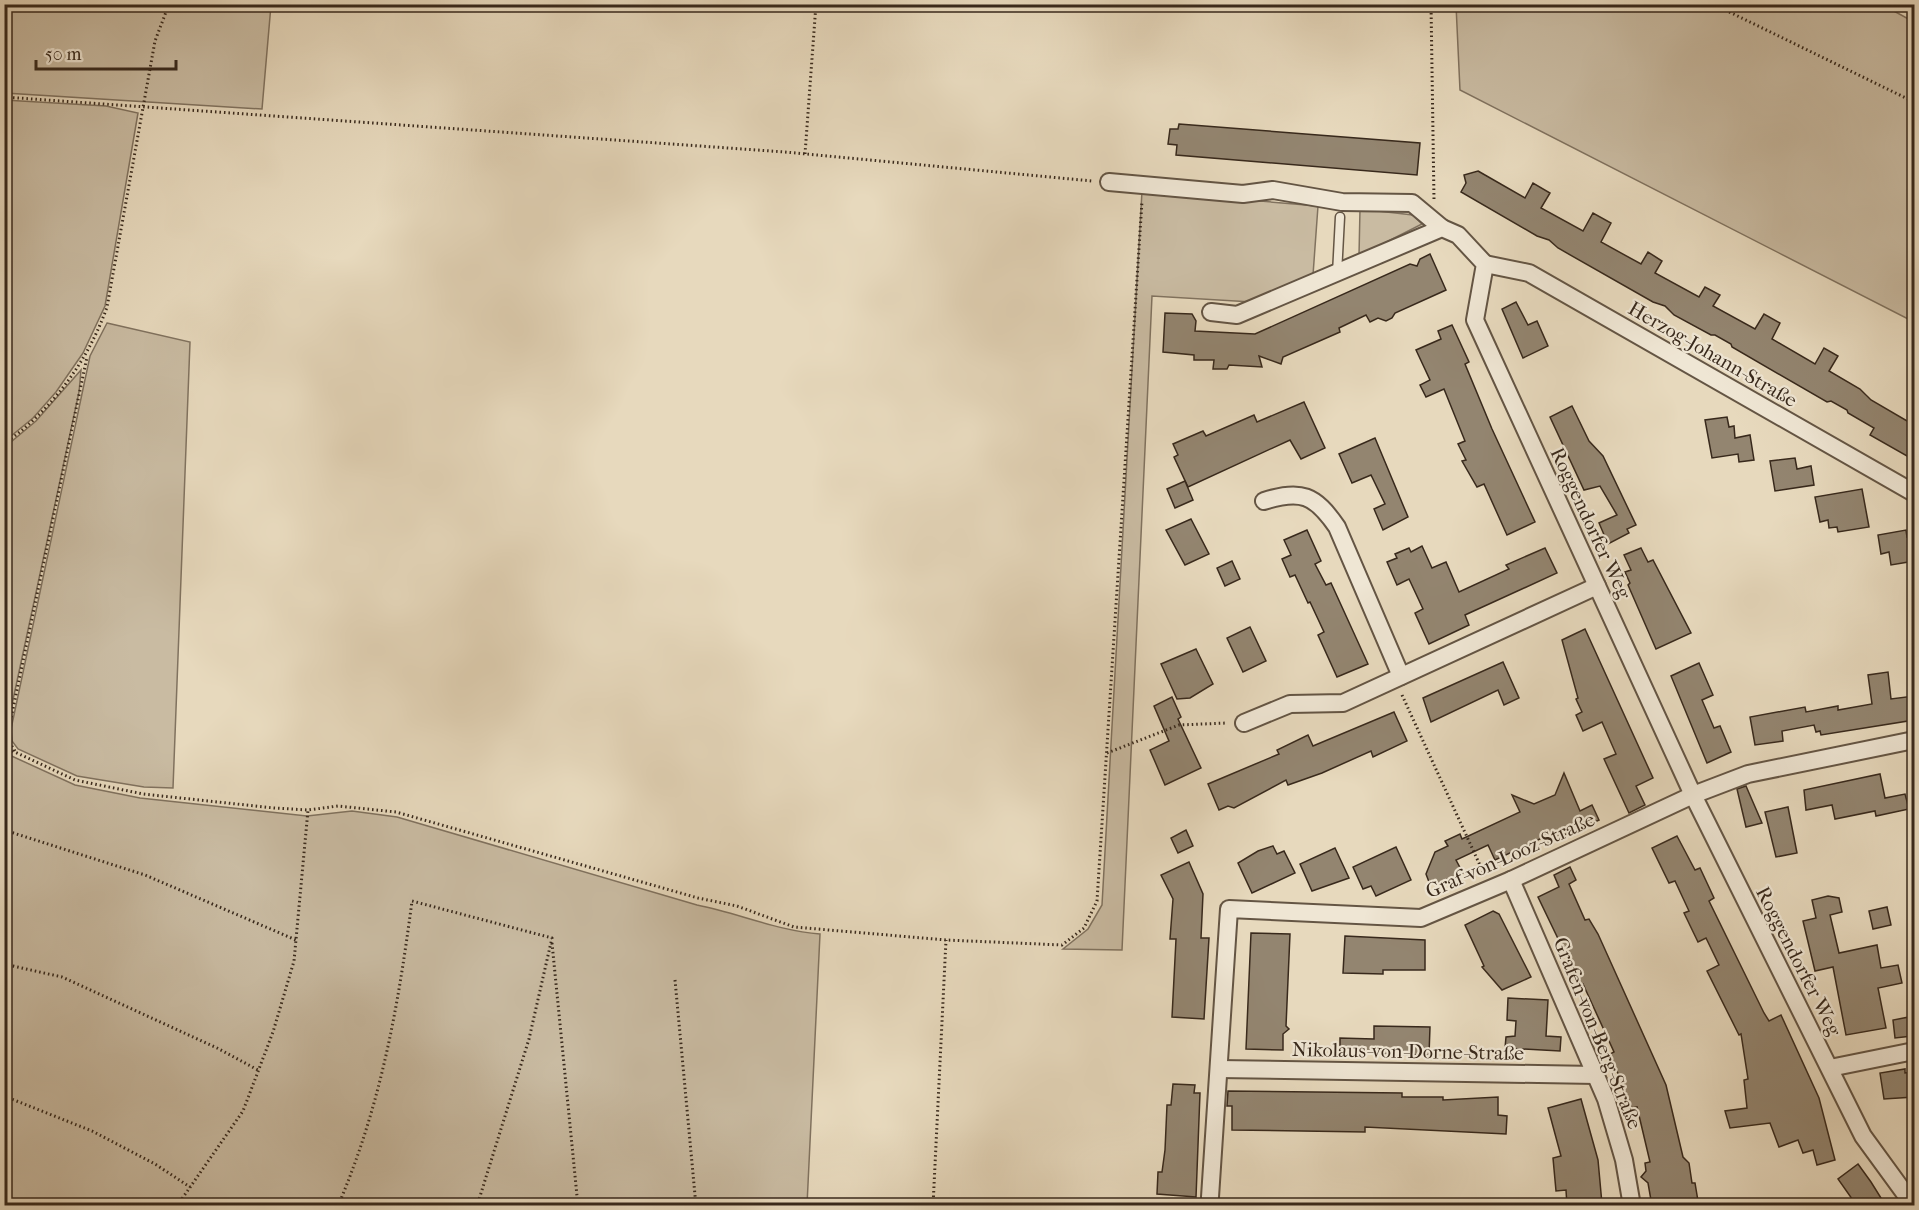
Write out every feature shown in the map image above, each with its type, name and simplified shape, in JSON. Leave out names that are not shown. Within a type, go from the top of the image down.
[{"type":"street","points":[[1109,182],[1243,194],[1273,190],[1333,201],[1412,203],[1438,226],[1458,235],[1485,264]]},
{"type":"street","points":[[1211,312],[1237,315],[1337,275],[1438,226]]},
{"type":"street","name":"Herzog-Johann-Straße","points":[[1485,264],[1529,273],[1914,493]]},
{"type":"street","name":"Roggendorfer Weg","points":[[1485,264],[1475,320],[1693,795],[1863,1136],[1914,1206]]},
{"type":"street","points":[[1264,501],[1286,494],[1303,495],[1322,506],[1337,527],[1398,678]]},
{"type":"street","points":[[1244,723],[1290,704],[1343,703],[1597,586]]},
{"type":"street","name":"Graf-von-Looz-Straße","points":[[1219,1069],[1229,909],[1421,918],[1511,880],[1693,795],[1748,774],[1914,740]]},
{"type":"street","name":"Grafen-von-Berg-Straße","points":[[1511,880],[1596,1075],[1617,1130],[1632,1206]]},
{"type":"street","name":"Roggendorfer Weg","points":[[1830,1068],[1914,1051]]},
{"type":"street","points":[[1210,1197],[1219,1069]]},
{"type":"street","name":"Nikolaus-von-Dorne-Straße","points":[[1219,1069],[1596,1075]]},
{"type":"lane","points":[[1337,275],[1340,218]]},
{"type":"path","points":[[15,751],[8,740],[10,723],[87,355],[107,307],[154,41],[169,4]]},
{"type":"path","points":[[805,154],[816,4]]},
{"type":"path","points":[[1431,4],[1438,226]]},
{"type":"path","points":[[1713,4],[1914,102]]},
{"type":"path","points":[[4,97],[805,154],[1109,182]]},
{"type":"path","points":[[4,747],[75,780],[132,792],[308,810],[338,806],[396,812],[698,898],[737,906],[794,927],[946,940],[1062,945],[1084,928],[1097,901],[1143,185]]},
{"type":"path","points":[[4,444],[34,420],[59,393],[87,355]]},
{"type":"path","points":[[1398,678],[1490,889]]},
{"type":"path","points":[[1106,753],[1179,725],[1244,723]]},
{"type":"path","points":[[177,1206],[243,1111],[258,1070],[294,961],[308,810]]},
{"type":"path","points":[[4,830],[145,875],[296,940]]},
{"type":"path","points":[[345,1206],[338,1204],[372,1118],[388,1053],[400,996],[412,901],[552,938]]},
{"type":"path","points":[[477,1206],[529,1039],[552,938]]},
{"type":"path","points":[[552,938],[578,1206]]},
{"type":"path","points":[[933,1206],[946,940]]},
{"type":"path","points":[[4,964],[62,977],[217,1048],[258,1070]]},
{"type":"path","points":[[675,980],[696,1206]]},
{"type":"path","points":[[4,1096],[92,1131],[155,1164],[190,1187]]},
{"type":"shaded area","points":[[1881,4],[1914,22],[1914,322],[1460,90],[1456,5]]},
{"type":"shaded area","points":[[4,5],[271,5],[262,109],[5,93]]},
{"type":"shaded area","points":[[4,100],[106,106],[138,113],[105,306],[83,353],[56,392],[33,418],[5,441]]},
{"type":"shaded area","points":[[1142,191],[1318,206],[1313,275],[1252,302],[1152,296],[1122,950],[1063,949],[1088,929],[1102,905]]},
{"type":"shaded area","points":[[1360,209],[1413,215],[1422,224],[1359,256]]},
{"type":"shaded area","points":[[107,323],[190,342],[173,788],[144,787],[77,776],[18,749],[12,741],[11,729],[90,356]]},
{"type":"shaded area","points":[[81,370],[79,392],[5,737],[5,447],[36,421]]},
{"type":"shaded area","points":[[5,753],[75,785],[140,798],[307,816],[352,811],[397,817],[697,905],[773,926],[820,934],[807,1205],[5,1205]]},
{"type":"building","points":[[1179,124],[1420,143],[1417,175],[1176,155],[1177,145],[1168,144],[1170,129],[1178,129]]},
{"type":"building","points":[[1478,171],[1525,198],[1533,183],[1550,193],[1541,208],[1583,231],[1593,213],[1611,223],[1601,242],[1641,264],[1648,252],[1662,261],[1655,273],[1699,297],[1705,287],[1720,295],[1713,306],[1755,329],[1764,314],[1780,323],[1772,339],[1815,364],[1824,348],[1838,356],[1829,371],[1860,389],[1871,400],[1914,425],[1914,460],[1870,435],[1874,428],[1848,413],[1847,410],[1831,401],[1827,402],[1732,347],[1731,344],[1674,315],[1665,306],[1653,302],[1558,248],[1549,240],[1537,236],[1461,192],[1466,183],[1464,175]]},
{"type":"building","points":[[1430,254],[1446,290],[1395,313],[1386,321],[1378,318],[1370,322],[1366,315],[1339,328],[1340,332],[1283,357],[1281,364],[1259,356],[1262,367],[1229,365],[1227,369],[1213,369],[1214,360],[1194,360],[1194,355],[1163,352],[1165,313],[1192,314],[1196,321],[1195,331],[1255,334],[1410,264],[1417,266],[1420,259]]},
{"type":"building","points":[[1516,302],[1528,325],[1537,321],[1548,346],[1523,358],[1502,309]]},
{"type":"building","points":[[1452,325],[1469,362],[1465,364],[1492,429],[1535,522],[1507,535],[1484,484],[1477,487],[1462,461],[1466,460],[1458,444],[1465,441],[1444,389],[1426,397],[1420,385],[1430,380],[1416,350],[1441,339],[1438,331]]},
{"type":"building","points":[[1304,402],[1325,448],[1301,459],[1290,440],[1188,487],[1174,457],[1178,455],[1173,444],[1203,431],[1206,436],[1254,415],[1257,422]]},
{"type":"building","points":[[1572,406],[1589,441],[1603,456],[1636,525],[1627,529],[1629,533],[1608,544],[1599,523],[1617,515],[1600,486],[1584,490],[1550,417]]},
{"type":"building","points":[[1727,417],[1729,427],[1734,426],[1735,438],[1750,435],[1754,460],[1739,462],[1738,454],[1712,458],[1705,420]]},
{"type":"building","points":[[1375,438],[1408,517],[1383,530],[1374,509],[1385,504],[1371,475],[1352,483],[1339,454]]},
{"type":"building","points":[[1795,458],[1797,469],[1811,466],[1814,485],[1775,491],[1770,461]]},
{"type":"building","points":[[1185,481],[1193,500],[1175,508],[1167,489]]},
{"type":"building","points":[[1862,489],[1869,527],[1838,532],[1837,527],[1829,528],[1828,520],[1820,522],[1815,497]]},
{"type":"building","points":[[1191,519],[1209,554],[1185,565],[1166,530]]},
{"type":"building","points":[[1307,530],[1321,561],[1315,564],[1326,585],[1331,583],[1368,664],[1337,677],[1318,635],[1324,632],[1295,575],[1290,577],[1282,559],[1291,555],[1284,540]]},
{"type":"building","points":[[1906,530],[1907,537],[1914,535],[1914,561],[1891,565],[1889,552],[1881,554],[1878,535]]},
{"type":"building","points":[[1422,546],[1432,568],[1446,562],[1459,592],[1509,569],[1506,565],[1545,548],[1557,573],[1465,615],[1469,625],[1429,644],[1415,613],[1423,609],[1409,579],[1397,585],[1387,562],[1397,558],[1395,554],[1409,548],[1411,552]]},
{"type":"building","points":[[1641,548],[1648,562],[1653,560],[1691,633],[1656,649],[1628,585],[1630,583],[1625,572],[1631,570],[1624,555]]},
{"type":"building","points":[[1232,561],[1240,579],[1225,586],[1217,568]]},
{"type":"building","points":[[1250,627],[1266,661],[1243,672],[1227,638]]},
{"type":"building","points":[[1585,629],[1653,778],[1636,786],[1645,805],[1629,813],[1604,759],[1616,754],[1602,722],[1583,731],[1576,715],[1582,712],[1576,699],[1578,698],[1562,640]]},
{"type":"building","points":[[1196,649],[1213,684],[1190,698],[1177,699],[1161,664]]},
{"type":"building","points":[[1503,662],[1519,698],[1504,705],[1498,690],[1431,722],[1423,698]]},
{"type":"building","points":[[1699,663],[1713,695],[1702,700],[1714,728],[1720,726],[1731,752],[1707,763],[1671,676]]},
{"type":"building","points":[[1888,672],[1891,699],[1914,696],[1914,720],[1821,735],[1820,731],[1816,732],[1814,725],[1782,731],[1783,741],[1755,745],[1750,717],[1805,707],[1806,712],[1838,706],[1838,710],[1872,704],[1868,675]]},
{"type":"building","points":[[1172,697],[1181,717],[1178,719],[1201,768],[1165,785],[1150,750],[1169,741],[1154,706]]},
{"type":"building","points":[[1394,712],[1407,741],[1373,757],[1371,751],[1288,785],[1286,780],[1234,808],[1228,806],[1219,810],[1208,784],[1279,754],[1277,750],[1308,735],[1313,746]]},
{"type":"building","points":[[1564,773],[1580,811],[1592,805],[1599,820],[1549,842],[1544,842],[1542,838],[1495,860],[1488,845],[1456,860],[1463,873],[1455,879],[1437,885],[1429,882],[1426,874],[1435,852],[1448,846],[1445,841],[1460,834],[1462,839],[1520,812],[1512,795],[1534,804],[1555,795]]},
{"type":"building","points":[[1880,774],[1885,798],[1905,794],[1909,809],[1876,816],[1875,811],[1835,819],[1832,805],[1806,810],[1804,790]]},
{"type":"building","points":[[1746,786],[1762,823],[1746,827],[1737,789]]},
{"type":"building","points":[[1788,807],[1797,853],[1776,857],[1765,812]]},
{"type":"building","points":[[1186,830],[1193,846],[1178,853],[1171,838]]},
{"type":"building","points":[[1677,836],[1695,870],[1700,868],[1714,898],[1709,901],[1764,1013],[1769,1021],[1781,1015],[1819,1098],[1835,1160],[1817,1165],[1813,1150],[1803,1153],[1798,1140],[1779,1147],[1770,1123],[1730,1128],[1725,1111],[1747,1108],[1744,1080],[1748,1079],[1741,1034],[1739,1035],[1707,971],[1719,965],[1706,938],[1698,942],[1684,913],[1689,911],[1675,881],[1669,883],[1652,848]]},
{"type":"building","points":[[1273,846],[1277,854],[1284,851],[1295,873],[1252,893],[1238,863],[1258,851]]},
{"type":"building","points":[[1396,847],[1411,880],[1376,896],[1371,886],[1363,889],[1353,867]]},
{"type":"building","points":[[1335,848],[1349,878],[1312,891],[1300,864]]},
{"type":"building","points":[[1189,862],[1203,894],[1201,938],[1209,938],[1204,1019],[1172,1017],[1176,939],[1170,939],[1173,899],[1161,875]]},
{"type":"building","points":[[1570,867],[1576,880],[1569,884],[1585,920],[1589,919],[1598,934],[1666,1085],[1683,1157],[1689,1163],[1692,1183],[1695,1183],[1698,1201],[1690,1202],[1691,1206],[1652,1206],[1648,1183],[1641,1177],[1646,1171],[1645,1163],[1650,1162],[1637,1107],[1632,1108],[1610,1054],[1614,1052],[1583,984],[1581,985],[1576,976],[1538,897],[1559,887],[1554,875]]},
{"type":"building","points":[[1828,896],[1839,898],[1842,912],[1830,915],[1839,953],[1877,945],[1881,968],[1898,965],[1902,983],[1878,988],[1886,1028],[1846,1035],[1833,967],[1815,971],[1803,921],[1816,918],[1812,900]]},
{"type":"building","points":[[1887,907],[1891,925],[1873,929],[1869,911]]},
{"type":"building","points":[[1493,911],[1499,914],[1531,977],[1502,990],[1482,967],[1484,966],[1465,925]]},
{"type":"building","points":[[1251,933],[1290,934],[1286,1026],[1289,1029],[1283,1034],[1283,1050],[1246,1049]]},
{"type":"building","points":[[1345,936],[1425,940],[1425,970],[1383,970],[1383,974],[1343,973]]},
{"type":"building","points":[[1508,998],[1548,1000],[1546,1036],[1561,1037],[1560,1051],[1505,1048],[1506,1037],[1515,1036],[1516,1021],[1507,1020]]},
{"type":"building","points":[[1909,1017],[1912,1036],[1895,1038],[1893,1020]]},
{"type":"building","points":[[1374,1026],[1430,1027],[1429,1055],[1340,1053],[1340,1038],[1374,1039]]},
{"type":"building","points":[[1905,1069],[1905,1073],[1914,1072],[1914,1097],[1884,1099],[1880,1073]]},
{"type":"building","points":[[1173,1084],[1195,1085],[1194,1093],[1200,1093],[1196,1197],[1157,1194],[1158,1172],[1162,1172],[1165,1150],[1167,1105],[1171,1105]]},
{"type":"building","points":[[1228,1091],[1402,1093],[1402,1097],[1443,1097],[1443,1100],[1498,1097],[1498,1115],[1507,1116],[1506,1134],[1365,1127],[1365,1132],[1232,1130],[1232,1106],[1227,1106]]},
{"type":"building","points":[[1581,1099],[1598,1160],[1602,1204],[1567,1206],[1566,1190],[1556,1191],[1553,1158],[1561,1156],[1548,1108]]},
{"type":"building","points":[[1858,1164],[1886,1206],[1857,1206],[1838,1179]]}]
